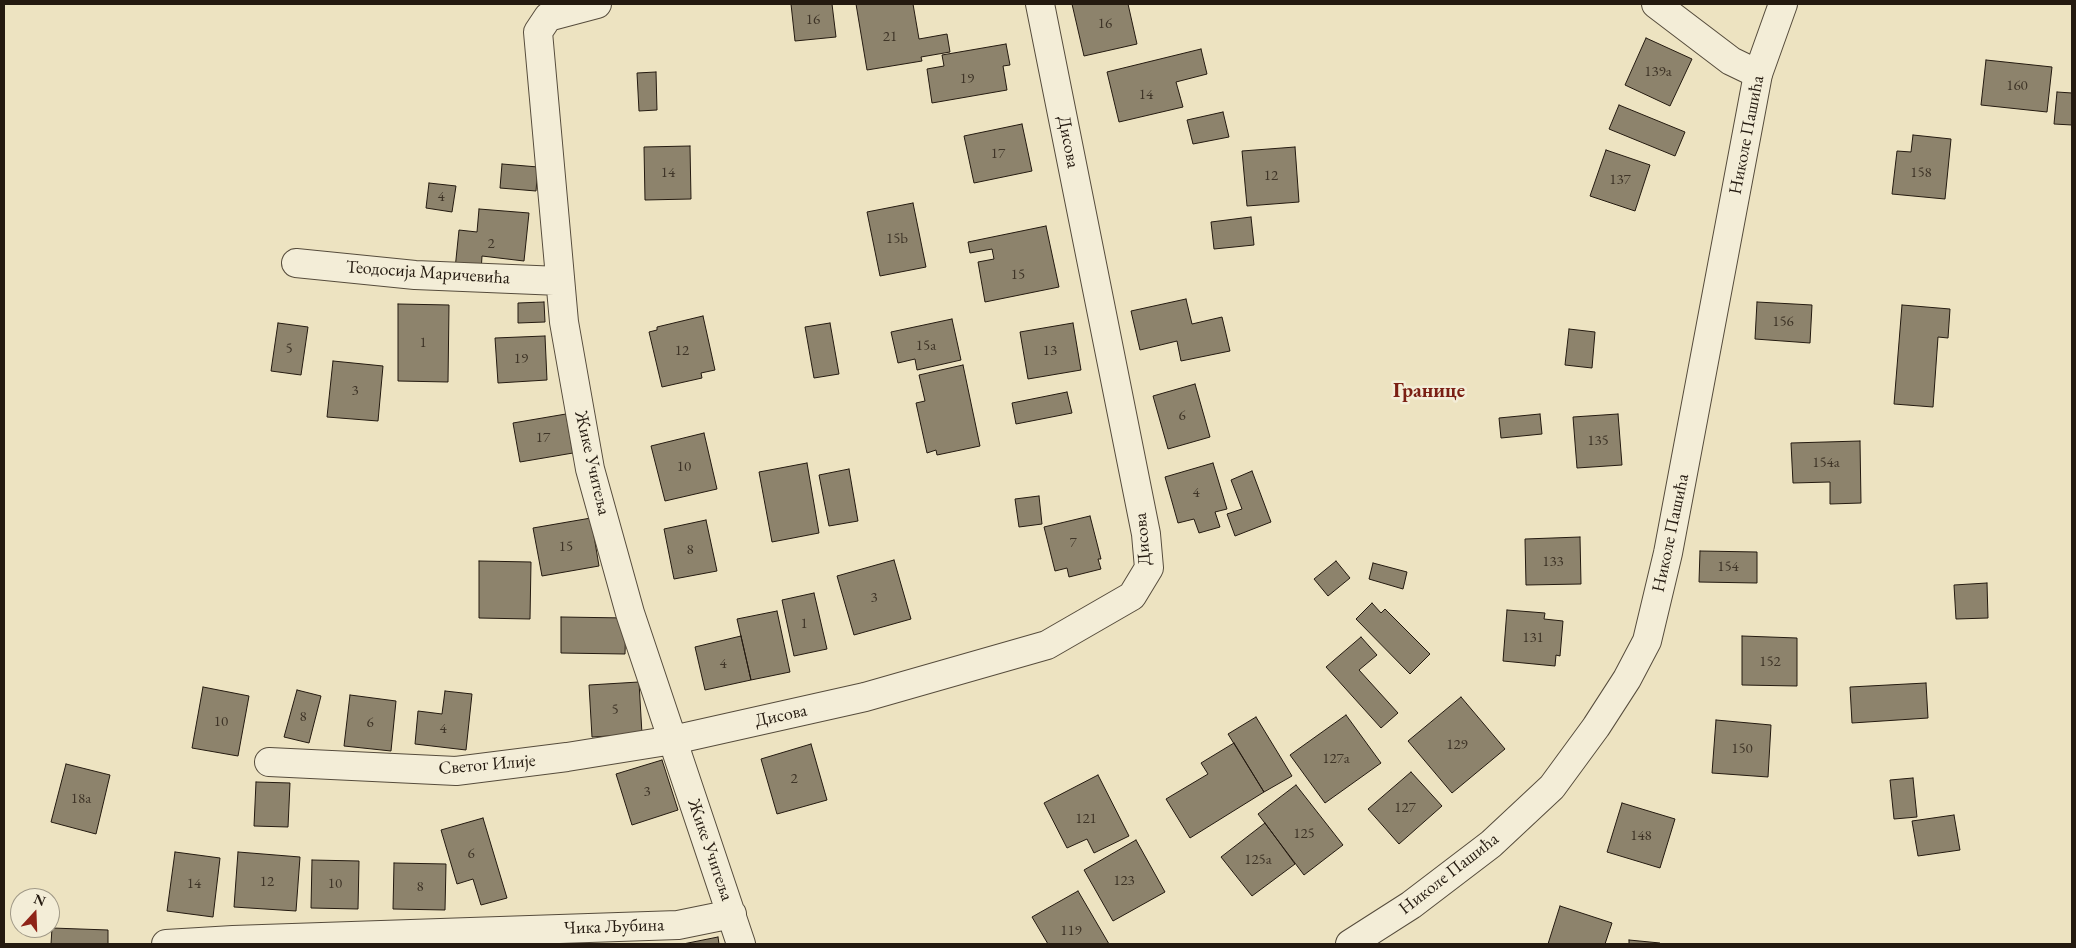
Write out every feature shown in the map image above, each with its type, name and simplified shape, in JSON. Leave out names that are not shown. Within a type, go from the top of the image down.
[{"type":"street","name":"Жике Учитеља","points":[[597,4],[548,17],[538,32],[564,322],[590,469],[630,613],[741,944]]},
{"type":"street","name":"Дисова","points":[[672,740],[866,697],[1047,645],[1132,596],[1149,568],[1146,534],[1040,4]]},
{"type":"street","points":[[1656,4],[1730,60],[1758,74]]},
{"type":"street","name":"Николе Пашића","points":[[1354,943],[1411,905],[1491,844],[1552,787],[1596,727],[1622,687],[1647,641],[1668,553],[1758,74],[1783,4]]},
{"type":"street","name":"Теодосија Маричевића","points":[[296,262],[415,275],[560,281]]},
{"type":"street","name":"Светог Илије","points":[[270,762],[456,771],[567,757],[672,740]]},
{"type":"street","name":"Чика Љубина","points":[[166,944],[678,925],[732,914]]},
{"type":"building","points":[[791,4],[832,4],[836,37],[795,41]]},
{"type":"building","points":[[856,4],[913,4],[919,39],[947,34],[950,52],[921,57],[922,61],[867,70]]},
{"type":"building","points":[[1072,4],[1128,4],[1137,44],[1084,56]]},
{"type":"building","points":[[1646,38],[1692,59],[1670,106],[1625,85]]},
{"type":"building","points":[[1006,44],[1010,65],[1003,66],[1007,90],[932,103],[927,69],[944,66],[942,55]]},
{"type":"building","points":[[1201,49],[1207,74],[1176,82],[1183,107],[1119,122],[1107,72]]},
{"type":"building","points":[[1986,60],[2052,67],[2047,112],[1981,105]]},
{"type":"building","points":[[656,72],[657,110],[639,111],[637,73]]},
{"type":"building","points":[[2057,92],[2072,93],[2072,125],[2054,124]]},
{"type":"building","points":[[1619,105],[1685,132],[1675,156],[1609,129]]},
{"type":"building","points":[[1223,112],[1229,137],[1193,144],[1187,120]]},
{"type":"building","points":[[1022,124],[1032,171],[974,183],[964,136]]},
{"type":"building","points":[[1913,135],[1951,139],[1945,199],[1892,194],[1897,151],[1911,152]]},
{"type":"building","points":[[690,146],[691,199],[645,200],[644,147]]},
{"type":"building","points":[[1295,147],[1299,202],[1247,206],[1242,151]]},
{"type":"building","points":[[1606,150],[1650,165],[1635,211],[1590,196]]},
{"type":"building","points":[[502,164],[538,167],[536,191],[500,188]]},
{"type":"building","points":[[429,183],[456,186],[452,212],[426,208]]},
{"type":"building","points":[[913,203],[926,267],[880,276],[867,212]]},
{"type":"building","points":[[479,209],[529,213],[524,261],[482,256],[481,272],[455,269],[459,230],[477,232]]},
{"type":"building","points":[[1251,217],[1254,245],[1214,249],[1211,222]]},
{"type":"building","points":[[1046,226],[1059,287],[985,302],[978,262],[994,259],[992,249],[970,253],[968,242]]},
{"type":"building","points":[[1186,299],[1192,324],[1222,317],[1230,351],[1181,361],[1177,341],[1140,350],[1131,311]]},
{"type":"building","points":[[544,302],[545,322],[518,323],[518,303]]},
{"type":"building","points":[[1757,302],[1812,305],[1810,343],[1755,339]]},
{"type":"building","points":[[398,304],[449,305],[448,382],[398,381]]},
{"type":"building","points":[[1902,305],[1950,309],[1948,338],[1938,337],[1933,407],[1894,404]]},
{"type":"building","points":[[703,316],[715,370],[701,373],[702,378],[662,387],[649,332],[657,330],[657,327]]},
{"type":"building","points":[[952,319],[961,360],[917,370],[915,359],[898,363],[891,332]]},
{"type":"building","points":[[278,323],[308,327],[301,375],[271,371]]},
{"type":"building","points":[[830,323],[839,374],[814,378],[805,327]]},
{"type":"building","points":[[1073,323],[1081,370],[1028,379],[1020,332]]},
{"type":"building","points":[[1569,329],[1595,332],[1592,368],[1565,365]]},
{"type":"building","points":[[545,336],[547,380],[498,383],[495,338]]},
{"type":"building","points":[[333,361],[383,366],[378,421],[327,417]]},
{"type":"building","points":[[963,365],[980,446],[937,455],[936,450],[927,453],[916,403],[925,401],[919,375]]},
{"type":"building","points":[[1195,384],[1210,437],[1168,449],[1153,396]]},
{"type":"building","points":[[1067,392],[1072,413],[1016,424],[1012,403]]},
{"type":"building","points":[[566,414],[573,453],[520,462],[513,423]]},
{"type":"building","points":[[1540,414],[1542,434],[1501,438],[1499,418]]},
{"type":"building","points":[[1618,414],[1622,465],[1577,468],[1573,417]]},
{"type":"building","points":[[704,433],[717,489],[665,501],[651,446]]},
{"type":"building","points":[[1860,441],[1861,503],[1830,504],[1830,482],[1793,483],[1791,443]]},
{"type":"building","points":[[807,463],[819,533],[772,542],[759,472]]},
{"type":"building","points":[[1213,463],[1227,509],[1215,512],[1220,527],[1199,533],[1194,519],[1178,523],[1165,477]]},
{"type":"building","points":[[849,469],[858,521],[829,526],[819,475]]},
{"type":"building","points":[[1252,471],[1271,522],[1235,536],[1227,514],[1242,509],[1231,480]]},
{"type":"building","points":[[1039,496],[1042,524],[1019,527],[1015,499]]},
{"type":"building","points":[[1090,516],[1101,559],[1098,559],[1101,569],[1069,577],[1067,568],[1055,571],[1044,527]]},
{"type":"building","points":[[591,518],[599,566],[542,576],[533,528]]},
{"type":"building","points":[[706,520],[717,571],[674,579],[664,529]]},
{"type":"building","points":[[1580,537],[1581,584],[1526,585],[1525,539]]},
{"type":"building","points":[[1700,551],[1757,552],[1757,583],[1699,582]]},
{"type":"building","points":[[894,560],[911,619],[854,635],[837,576]]},
{"type":"building","points":[[479,561],[531,562],[530,619],[479,618]]},
{"type":"building","points":[[1336,561],[1350,578],[1328,596],[1314,579]]},
{"type":"building","points":[[1373,563],[1407,572],[1403,589],[1369,579]]},
{"type":"building","points":[[1987,583],[1988,618],[1956,619],[1954,585]]},
{"type":"building","points":[[814,593],[827,649],[794,656],[782,600]]},
{"type":"building","points":[[1372,603],[1381,613],[1385,609],[1430,654],[1410,674],[1356,619]]},
{"type":"building","points":[[1507,610],[1545,613],[1544,619],[1563,621],[1560,656],[1556,655],[1555,666],[1503,661]]},
{"type":"building","points":[[777,611],[790,672],[751,680],[737,619]]},
{"type":"building","points":[[561,617],[626,618],[625,654],[561,653]]},
{"type":"building","points":[[741,636],[751,680],[705,690],[695,647]]},
{"type":"building","points":[[1742,636],[1797,638],[1797,686],[1742,685]]},
{"type":"building","points":[[1361,637],[1377,655],[1359,670],[1398,713],[1381,728],[1326,667]]},
{"type":"building","points":[[639,682],[642,734],[592,737],[589,685]]},
{"type":"building","points":[[1926,683],[1928,718],[1852,723],[1850,687]]},
{"type":"building","points":[[203,687],[249,696],[238,756],[192,748]]},
{"type":"building","points":[[297,690],[321,696],[309,743],[284,737]]},
{"type":"building","points":[[445,691],[472,694],[466,750],[415,744],[418,711],[442,714]]},
{"type":"building","points":[[350,695],[396,701],[391,751],[344,746]]},
{"type":"building","points":[[1461,697],[1505,749],[1452,793],[1408,741]]},
{"type":"building","points":[[1346,715],[1381,763],[1325,803],[1290,755]]},
{"type":"building","points":[[1256,717],[1292,776],[1264,792],[1228,734]]},
{"type":"building","points":[[1716,720],[1771,725],[1768,777],[1712,773]]},
{"type":"building","points":[[1234,743],[1264,792],[1190,838],[1166,799],[1208,774],[1201,763]]},
{"type":"building","points":[[811,744],[827,800],[777,814],[761,759]]},
{"type":"building","points":[[662,760],[678,810],[632,825],[616,774]]},
{"type":"building","points":[[66,764],[110,775],[96,834],[51,822]]},
{"type":"building","points":[[1411,772],[1442,806],[1399,844],[1368,809]]},
{"type":"building","points":[[1098,775],[1129,836],[1094,853],[1087,839],[1067,848],[1044,803]]},
{"type":"building","points":[[1913,778],[1917,817],[1894,819],[1890,780]]},
{"type":"building","points":[[256,782],[290,783],[288,827],[254,826]]},
{"type":"building","points":[[1296,785],[1343,845],[1304,875],[1258,814]]},
{"type":"building","points":[[1622,803],[1675,819],[1660,868],[1607,852]]},
{"type":"building","points":[[1954,815],[1960,850],[1918,856],[1912,821]]},
{"type":"building","points":[[483,818],[507,898],[481,905],[473,879],[457,884],[441,830]]},
{"type":"building","points":[[1265,823],[1295,864],[1252,896],[1221,857]]},
{"type":"building","points":[[1136,840],[1165,892],[1113,921],[1084,870]]},
{"type":"building","points":[[175,852],[220,858],[213,917],[167,911]]},
{"type":"building","points":[[238,852],[300,857],[296,911],[234,907]]},
{"type":"building","points":[[312,860],[359,861],[358,909],[311,908]]},
{"type":"building","points":[[394,863],[446,864],[445,910],[393,909]]},
{"type":"building","points":[[1078,891],[1109,944],[1048,944],[1032,917]]},
{"type":"building","points":[[1560,906],[1612,923],[1605,944],[1548,944]]},
{"type":"building","points":[[60,928],[108,930],[108,944],[51,944],[51,938],[60,938]]},
{"type":"building","points":[[718,937],[719,944],[683,944]]},
{"type":"building","points":[[1629,940],[1660,943],[1660,944],[1629,944]]},
{"type":"district","name":"Границе","points":[[1429,392]]}]
